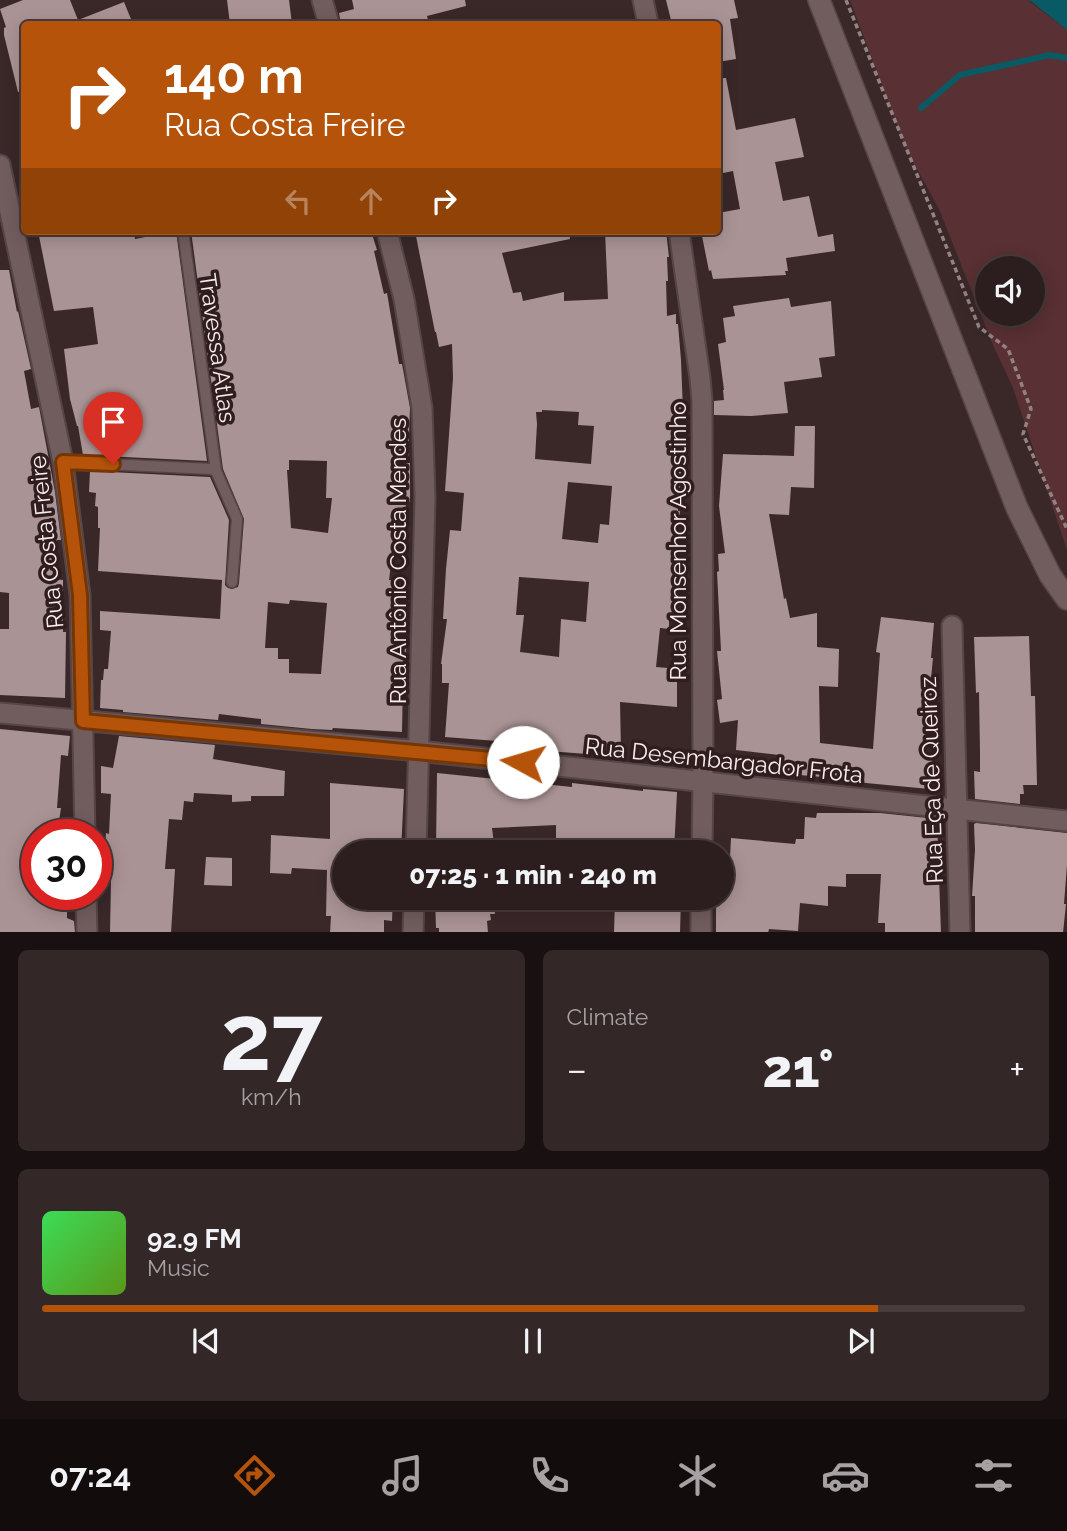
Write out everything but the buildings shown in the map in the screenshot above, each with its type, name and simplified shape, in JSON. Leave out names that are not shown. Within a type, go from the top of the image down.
[{"type":"main road","points":[[819,0],[1013,496],[1050,575],[1067,599]]},
{"type":"street","points":[[322,0],[328,21]]},
{"type":"street","points":[[643,0],[647,21]]},
{"type":"street","name":"Rua Costa Freire","points":[[0,165],[63,462],[80,595],[85,819]]},
{"type":"street","name":"Rua Antônio Costa Mendes","points":[[388,235],[404,299],[422,408],[425,498],[416,840]]},
{"type":"street","name":"Rua Monsenhor Agostinho","points":[[680,235],[702,401],[702,840]]},
{"type":"street","name":"Rua Eça de Queiroz","points":[[952,626],[960,932]]},
{"type":"street","name":"Rua Desembargador Frota","points":[[0,713],[419,751],[1067,821]]},
{"type":"street","points":[[86,910],[86,932]]},
{"type":"street","points":[[413,932],[414,910]]},
{"type":"street","points":[[701,910],[701,932]]},
{"type":"lane","name":"Travessa Atlas","points":[[184,235],[216,471],[237,519],[232,582]]},
{"type":"lane","points":[[63,462],[216,471]]},
{"type":"path","points":[[846,0],[979,327],[1008,349],[1031,409],[1023,434],[1067,529]]},
{"type":"shaded area","points":[[850,0],[1028,0],[1067,30],[1067,550],[1013,388],[985,326],[1045,326],[1045,256],[975,256],[975,300],[939,209],[905,147]]},
{"type":"water","points":[[1028,0],[1067,0],[1067,30],[1032,2]]},
{"type":"waterway","points":[[921,108],[960,75],[1050,55],[1067,58]]},
{"type":"route","points":[[113,464],[63,462],[80,595],[83,721],[523,762]]}]
